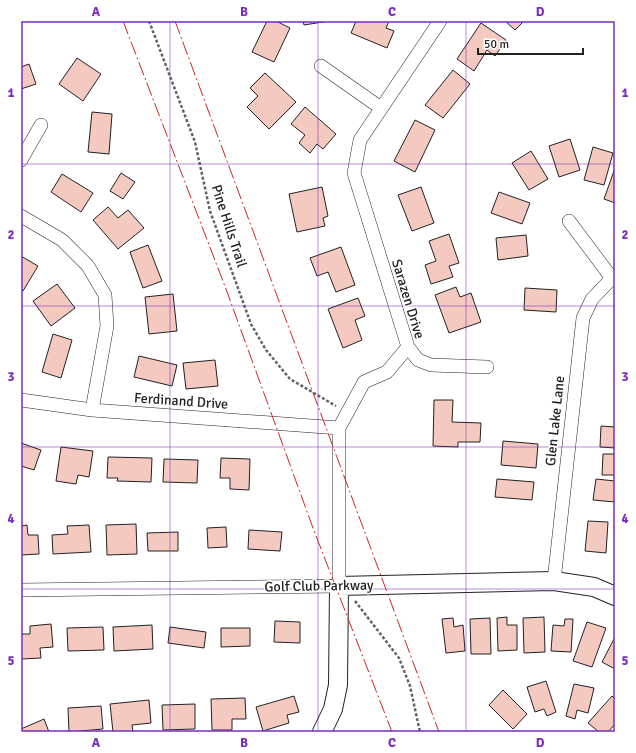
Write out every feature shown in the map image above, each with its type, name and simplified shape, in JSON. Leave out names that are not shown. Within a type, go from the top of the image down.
[{"type":"street","name":"Sarazen Drive","points":[[339,586],[339,428],[364,382],[387,372],[408,347],[354,173],[360,140],[440,21]]},
{"type":"street","points":[[321,66],[381,108]]},
{"type":"street","points":[[21,160],[41,125]]},
{"type":"street","points":[[21,216],[62,240],[88,266],[105,295],[107,326],[92,410]]},
{"type":"street","points":[[569,221],[613,276]]},
{"type":"street","name":"Glen Lake Lane","points":[[554,581],[583,318],[592,299],[613,276]]},
{"type":"street","points":[[408,347],[418,360],[431,365],[487,367]]},
{"type":"street","name":"Ferdinand Drive","points":[[21,400],[92,410],[339,428]]},
{"type":"street","name":"Golf Club Parkway","points":[[21,590],[339,586],[554,581],[594,588],[615,596]]},
{"type":"street","points":[[322,732],[333,709],[338,686],[339,586]]},
{"type":"path","name":"Pine Hills Trail","points":[[149,21],[194,142],[210,211],[251,324],[266,350],[290,379],[335,406]]},
{"type":"path","points":[[355,602],[399,658],[410,686],[420,732]]},
{"type":"building","points":[[267,21],[276,21],[290,28],[274,62],[252,52]]},
{"type":"building","points":[[303,21],[329,21],[304,25]]},
{"type":"building","points":[[356,21],[389,21],[386,28],[394,31],[387,48],[351,33]]},
{"type":"building","points":[[505,21],[524,21],[515,30]]},
{"type":"building","points":[[481,23],[506,40],[495,56],[487,50],[474,71],[457,59]]},
{"type":"building","points":[[77,58],[101,74],[83,101],[59,84]]},
{"type":"building","points":[[29,64],[36,84],[21,89],[21,67]]},
{"type":"building","points":[[453,70],[470,84],[443,118],[425,105]]},
{"type":"building","points":[[265,73],[296,102],[269,129],[247,107],[258,96],[250,88]]},
{"type":"building","points":[[305,107],[336,134],[323,149],[317,144],[310,153],[299,143],[305,135],[291,124]]},
{"type":"building","points":[[92,112],[112,114],[109,154],[88,152]]},
{"type":"building","points":[[415,120],[435,130],[415,172],[394,161]]},
{"type":"building","points":[[570,139],[580,170],[559,177],[549,146]]},
{"type":"building","points":[[593,147],[613,153],[604,185],[584,180]]},
{"type":"building","points":[[531,151],[548,179],[529,190],[512,163]]},
{"type":"building","points":[[615,168],[615,203],[604,199]]},
{"type":"building","points":[[121,173],[135,182],[123,199],[110,191]]},
{"type":"building","points":[[62,174],[93,193],[81,212],[51,192]]},
{"type":"building","points":[[322,187],[328,216],[323,218],[325,226],[297,232],[289,194]]},
{"type":"building","points":[[421,187],[434,223],[412,231],[398,195]]},
{"type":"building","points":[[499,192],[530,203],[522,224],[491,213]]},
{"type":"building","points":[[108,207],[118,218],[128,210],[144,228],[118,249],[93,220]]},
{"type":"building","points":[[449,234],[459,263],[449,266],[453,277],[431,284],[425,265],[436,261],[429,241]]},
{"type":"building","points":[[526,235],[528,256],[498,260],[496,238]]},
{"type":"building","points":[[148,245],[162,281],[143,288],[130,252]]},
{"type":"building","points":[[341,247],[355,285],[336,292],[328,272],[317,276],[310,258]]},
{"type":"building","points":[[21,256],[38,266],[23,291],[21,290]]},
{"type":"building","points":[[57,284],[75,308],[51,326],[33,301]]},
{"type":"building","points":[[456,287],[460,297],[471,293],[481,322],[449,333],[435,295]]},
{"type":"building","points":[[525,288],[557,290],[556,312],[524,310]]},
{"type":"building","points":[[173,294],[177,331],[149,334],[145,297]]},
{"type":"building","points":[[358,298],[365,316],[355,320],[362,340],[343,348],[328,309]]},
{"type":"building","points":[[53,334],[72,340],[61,378],[42,372]]},
{"type":"building","points":[[139,356],[177,365],[172,386],[134,377]]},
{"type":"building","points":[[215,360],[218,386],[186,389],[183,363]]},
{"type":"building","points":[[434,400],[453,400],[452,422],[481,423],[480,442],[458,442],[458,447],[433,446]]},
{"type":"building","points":[[601,426],[615,427],[615,448],[600,447]]},
{"type":"building","points":[[503,441],[538,444],[536,468],[501,465]]},
{"type":"building","points":[[21,443],[41,450],[34,470],[21,466]]},
{"type":"building","points":[[61,447],[93,451],[89,477],[78,475],[76,484],[56,481]]},
{"type":"building","points":[[603,454],[615,454],[615,475],[602,475]]},
{"type":"building","points":[[108,457],[152,458],[151,482],[117,481],[118,478],[107,478]]},
{"type":"building","points":[[221,458],[250,459],[249,490],[230,489],[230,478],[220,478]]},
{"type":"building","points":[[164,459],[198,460],[197,483],[163,482]]},
{"type":"building","points":[[497,479],[534,482],[532,500],[495,497]]},
{"type":"building","points":[[596,479],[615,481],[615,502],[593,500]]},
{"type":"building","points":[[588,521],[608,522],[606,553],[585,551]]},
{"type":"building","points":[[136,524],[137,554],[107,555],[106,525]]},
{"type":"building","points":[[27,525],[28,535],[38,535],[39,554],[21,555],[21,526]]},
{"type":"building","points":[[89,525],[91,552],[53,554],[52,535],[68,534],[67,526]]},
{"type":"building","points":[[226,527],[227,547],[208,548],[207,528]]},
{"type":"building","points":[[249,530],[282,532],[280,551],[248,549]]},
{"type":"building","points":[[178,532],[178,551],[148,551],[147,533]]},
{"type":"building","points":[[507,617],[507,625],[517,625],[517,650],[498,651],[497,618]]},
{"type":"building","points":[[544,617],[545,652],[524,653],[523,618]]},
{"type":"building","points":[[453,618],[454,627],[463,625],[465,651],[446,653],[442,619]]},
{"type":"building","points":[[490,618],[491,654],[471,654],[470,619]]},
{"type":"building","points":[[565,619],[573,619],[571,652],[551,651],[553,625],[564,626]]},
{"type":"building","points":[[275,621],[300,622],[300,643],[274,642]]},
{"type":"building","points":[[587,622],[606,628],[592,667],[573,661]]},
{"type":"building","points":[[51,624],[53,647],[40,648],[41,658],[21,659],[21,634],[30,634],[30,626]]},
{"type":"building","points":[[152,625],[153,649],[114,651],[113,627]]},
{"type":"building","points":[[103,627],[104,650],[68,651],[67,628]]},
{"type":"building","points":[[170,627],[206,632],[204,648],[168,643]]},
{"type":"building","points":[[221,628],[250,628],[250,646],[221,647]]},
{"type":"building","points":[[615,637],[615,669],[602,662]]},
{"type":"building","points":[[546,681],[556,712],[547,716],[544,709],[535,712],[527,687]]},
{"type":"building","points":[[574,684],[594,688],[588,713],[577,710],[575,719],[566,716]]},
{"type":"building","points":[[503,690],[527,714],[513,729],[489,705]]},
{"type":"building","points":[[294,696],[299,712],[287,715],[289,723],[263,731],[256,707]]},
{"type":"building","points":[[612,696],[615,699],[615,724],[608,732],[599,732],[588,723]]},
{"type":"building","points":[[245,698],[246,719],[232,719],[232,730],[212,730],[211,699]]},
{"type":"building","points":[[149,700],[151,723],[132,725],[133,732],[113,732],[110,704]]},
{"type":"building","points":[[195,704],[195,729],[163,730],[162,705]]},
{"type":"building","points":[[101,706],[103,729],[69,732],[68,708]]},
{"type":"building","points":[[44,719],[49,732],[21,732],[21,729]]},
{"type":"power","points":[[123,21],[226,289],[313,528],[392,732]]},
{"type":"power","points":[[175,21],[439,732]]}]
